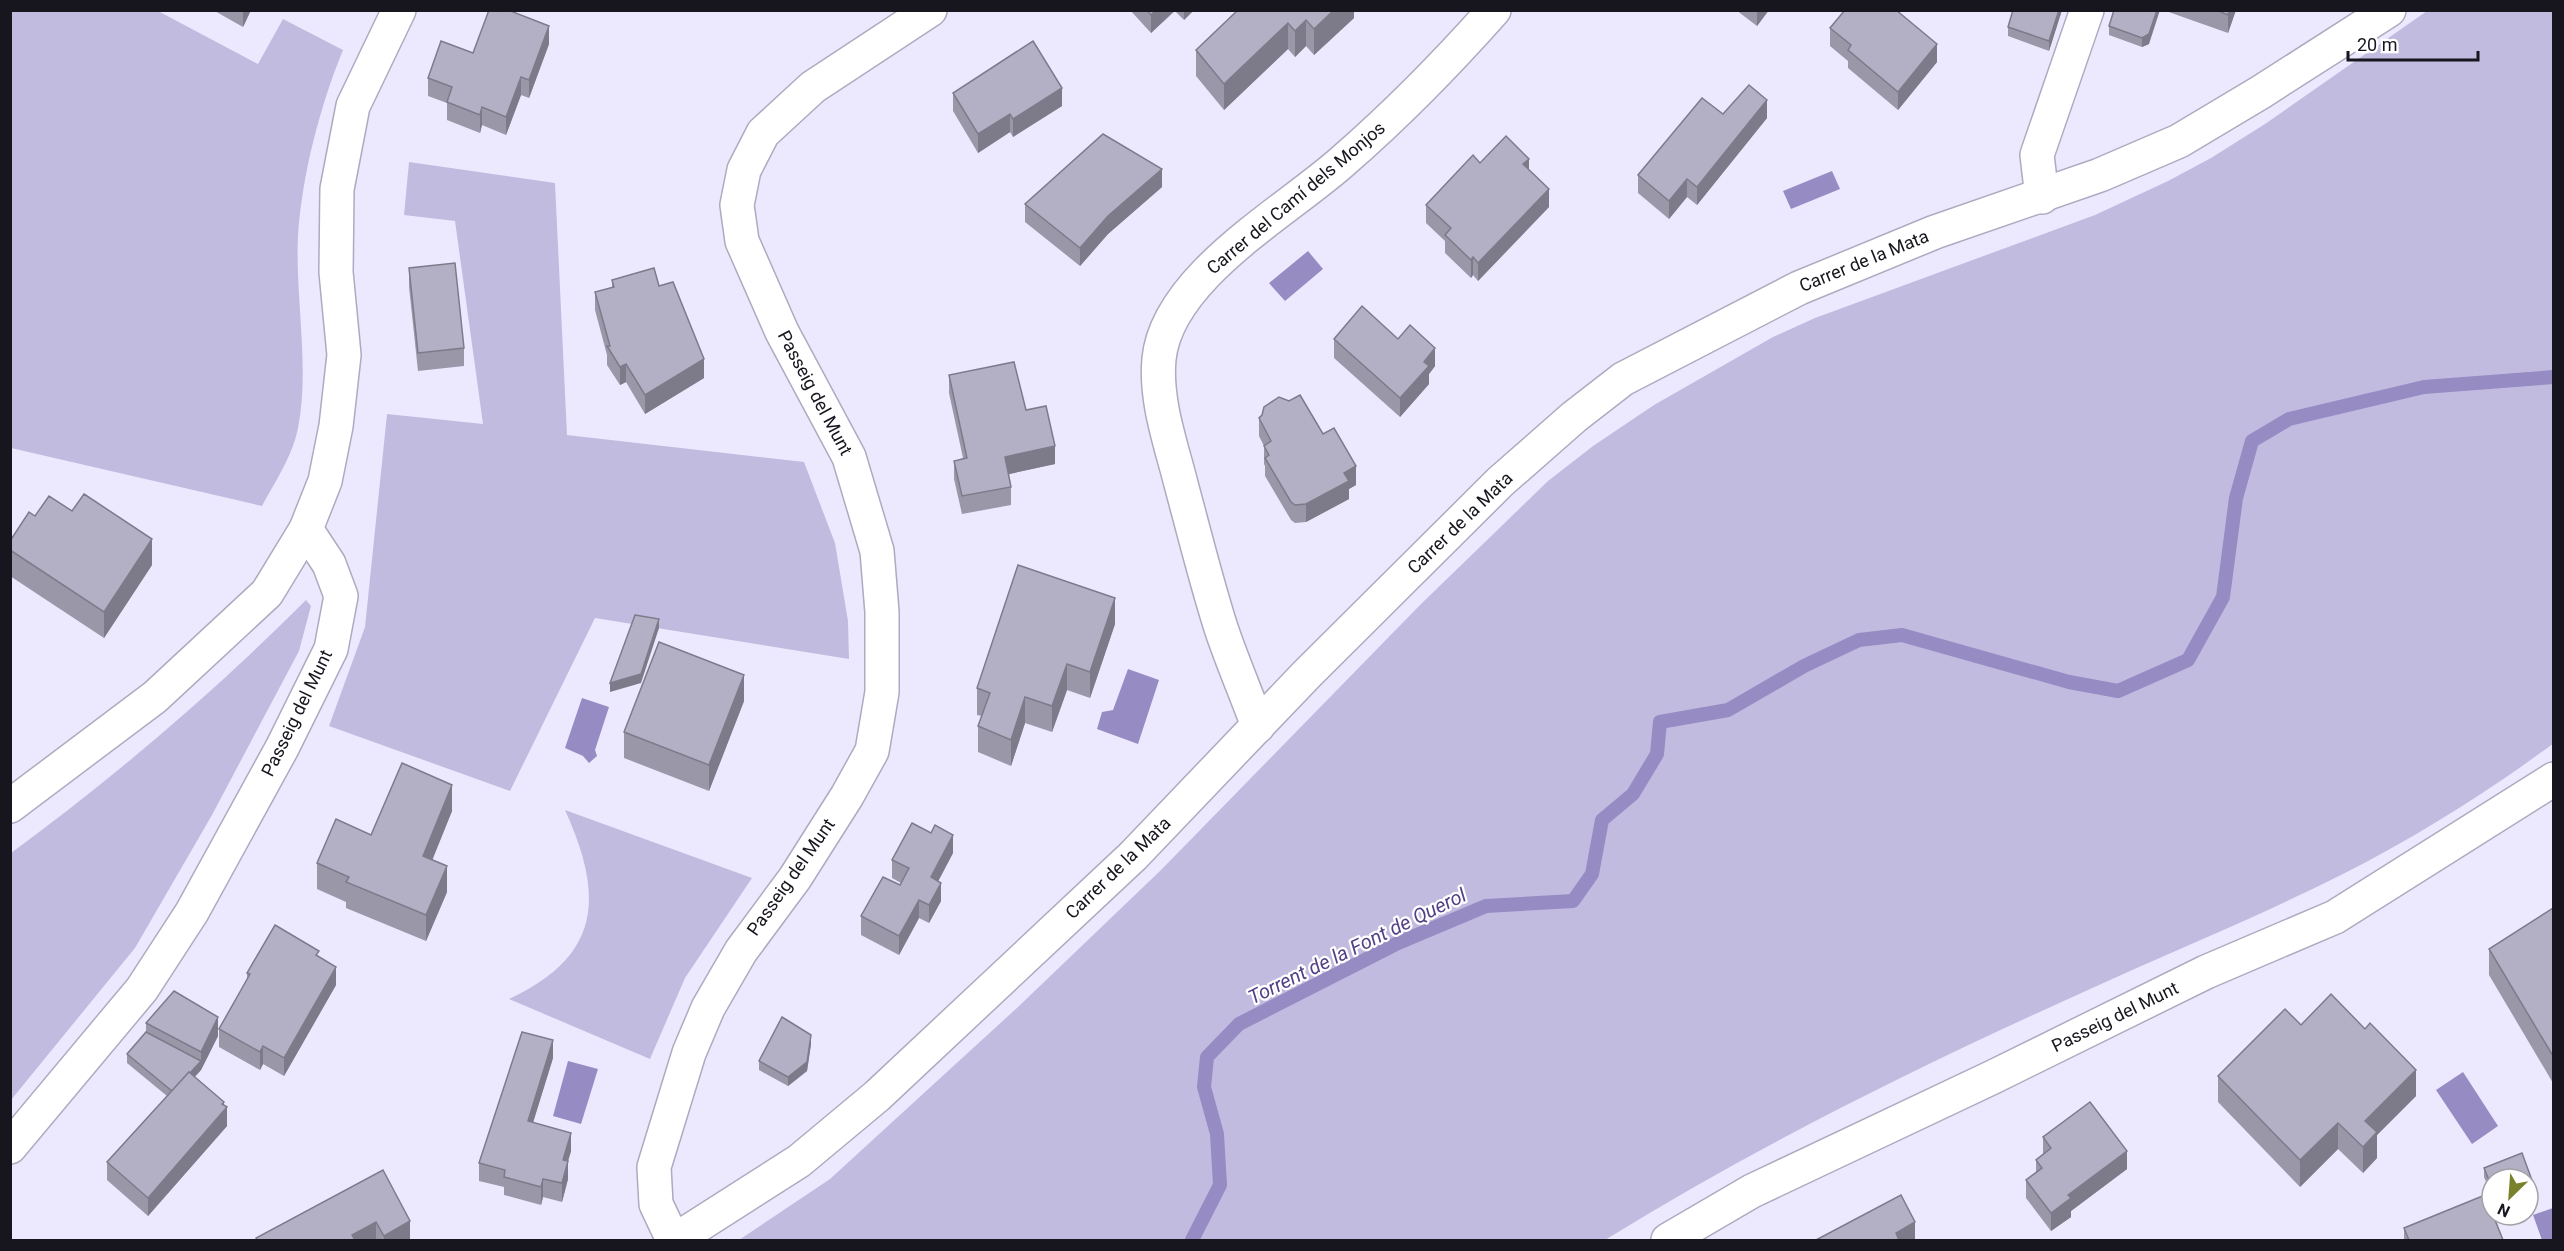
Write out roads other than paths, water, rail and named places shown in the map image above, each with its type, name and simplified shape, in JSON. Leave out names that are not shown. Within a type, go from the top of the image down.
[{"type":"street","points":[[10,806],[155,697],[267,593],[306,530],[325,481],[336,426],[344,355],[336,272],[337,189],[353,106],[399,10]]},
{"type":"street","name":"Passeig del Munt","points":[[672,1240],[656,1204],[654,1167],[688,1053],[708,1008],[741,951],[795,878],[847,796],[872,751],[882,692],[882,612],[877,551],[849,457],[782,332],[742,241],[736,205],[744,170],[763,133],[813,87],[930,10]]},
{"type":"street","name":"Carrer del Camí dels Monjos","points":[[1258,726],[1221,628],[1169,439],[1160,381],[1159,358],[1167,331],[1183,300],[1211,268],[1343,162],[1450,59],[1494,10]]},
{"type":"street","points":[[2042,197],[2037,155],[2086,10]]},
{"type":"street","name":"Carrer de la Mata","points":[[672,1240],[799,1161],[878,1096],[1133,856],[1258,726],[1500,482],[1574,417],[1623,379],[1799,288],[1935,232],[2042,197],[2100,175],[2179,141],[2261,92],[2389,10]]},
{"type":"street","name":"Passeig del Munt","points":[[10,1147],[142,989],[192,912],[282,748],[331,649],[341,596],[329,564],[306,530]]},
{"type":"street","name":"Passeig del Munt","points":[[1668,1240],[1752,1191],[1993,1077],[2206,972],[2335,917],[2553,779]]},
{"type":"waterway","name":"Torrent de la Font de Querol","points":[[1192,1240],[1220,1185],[1217,1134],[1204,1087],[1207,1057],[1239,1024],[1398,943],[1486,906],[1573,901],[1592,874],[1602,820],[1633,794],[1657,754],[1660,722],[1728,710],[1804,666],[1859,640],[1902,635],[2069,682],[2118,691],[2188,660],[2223,597],[2236,498],[2252,441],[2289,419],[2424,387],[2554,377]]}]
